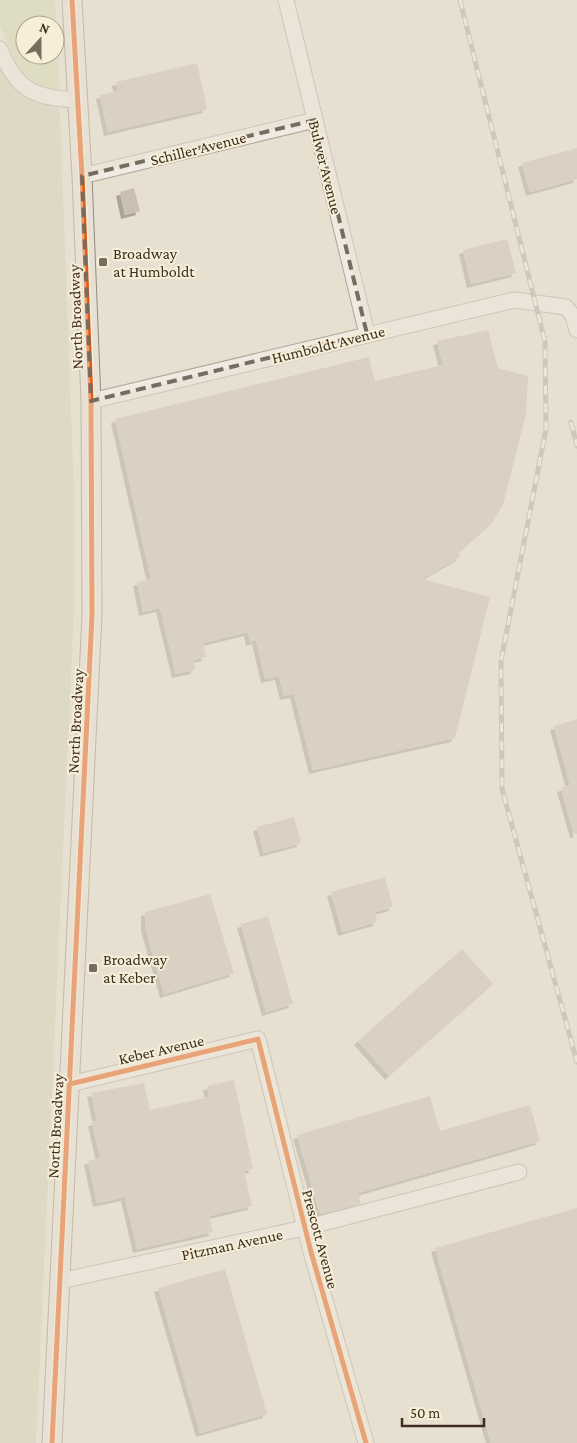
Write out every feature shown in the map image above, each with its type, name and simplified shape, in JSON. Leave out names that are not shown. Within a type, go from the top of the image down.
[{"type":"main road","name":"North Broadway","points":[[52,1443],[92,615],[90,402],[82,176],[72,0]]},
{"type":"street","name":"Bulwer Avenue","points":[[286,0],[367,334]]},
{"type":"street","points":[[0,49],[11,73],[20,84],[32,93],[54,99],[77,100]]},
{"type":"street","name":"Schiller Avenue","points":[[82,176],[315,120]]},
{"type":"street","name":"Humboldt Avenue","points":[[90,402],[514,300],[566,307],[573,316],[577,330]]},
{"type":"street","name":"Keber Avenue","points":[[70,1084],[258,1039]]},
{"type":"street","name":"Prescott Avenue","points":[[258,1039],[304,1228],[366,1443]]},
{"type":"street","name":"Pitzman Avenue","points":[[60,1281],[304,1228],[520,1172]]},
{"type":"highlighted area","points":[[315,120],[367,334],[91,401],[82,176]]},
{"type":"green space","points":[[0,0],[55,0],[56,15],[15,15],[15,61],[0,26]]},
{"type":"green space","points":[[17,65],[59,65],[60,87],[58,90],[40,87],[26,78]]},
{"type":"green space","points":[[0,66],[11,85],[23,96],[58,108],[60,113],[75,519],[74,609],[36,1443],[0,1443]]},
{"type":"building","points":[[197,63],[207,109],[108,132],[100,95],[118,91],[116,82]]},
{"type":"building","points":[[577,148],[577,179],[530,192],[522,163]]},
{"type":"building","points":[[134,188],[140,211],[125,215],[120,192]]},
{"type":"building","points":[[507,239],[516,273],[471,284],[463,250]]},
{"type":"building","points":[[488,330],[498,368],[528,376],[526,414],[503,505],[491,524],[459,552],[460,557],[422,579],[490,597],[455,738],[313,770],[294,694],[284,696],[279,676],[265,679],[256,640],[250,642],[248,632],[203,643],[206,657],[193,660],[195,670],[176,674],[160,608],[143,612],[137,582],[151,579],[115,419],[369,357],[375,381],[443,365],[437,341]]},
{"type":"building","points":[[577,719],[577,834],[574,834],[561,788],[570,785],[554,726]]},
{"type":"building","points":[[294,817],[301,843],[264,853],[257,827]]},
{"type":"building","points":[[385,877],[393,907],[375,912],[377,922],[342,932],[331,892]]},
{"type":"building","points":[[210,894],[234,973],[164,994],[145,927],[145,912]]},
{"type":"building","points":[[268,916],[293,1004],[266,1012],[241,924]]},
{"type":"building","points":[[462,949],[493,984],[389,1076],[358,1041]]},
{"type":"building","points":[[234,1080],[253,1169],[244,1171],[252,1206],[209,1216],[213,1232],[137,1249],[125,1197],[97,1203],[88,1161],[100,1158],[92,1122],[97,1121],[91,1093],[144,1083],[150,1110],[209,1097],[207,1086]]},
{"type":"building","points":[[430,1096],[440,1131],[530,1105],[540,1141],[358,1193],[361,1204],[320,1214],[297,1135]]},
{"type":"building","points":[[577,1208],[577,1443],[491,1443],[435,1248]]},
{"type":"building","points":[[225,1269],[267,1414],[200,1433],[158,1288]]},
{"type":"railway","points":[[460,0],[545,342],[546,429],[501,661],[502,789],[577,1062]]},
{"type":"railway","points":[[571,422],[577,446]]},
{"type":"cycle path","points":[[52,1443],[92,615],[91,401],[82,176],[72,0]]},
{"type":"cycle path","points":[[70,1084],[258,1039],[311,1252],[366,1443]]},
{"type":"place","name":"Broadway at Humboldt","points":[[103,262]]},
{"type":"place","name":"Broadway at Keber","points":[[93,968]]}]
